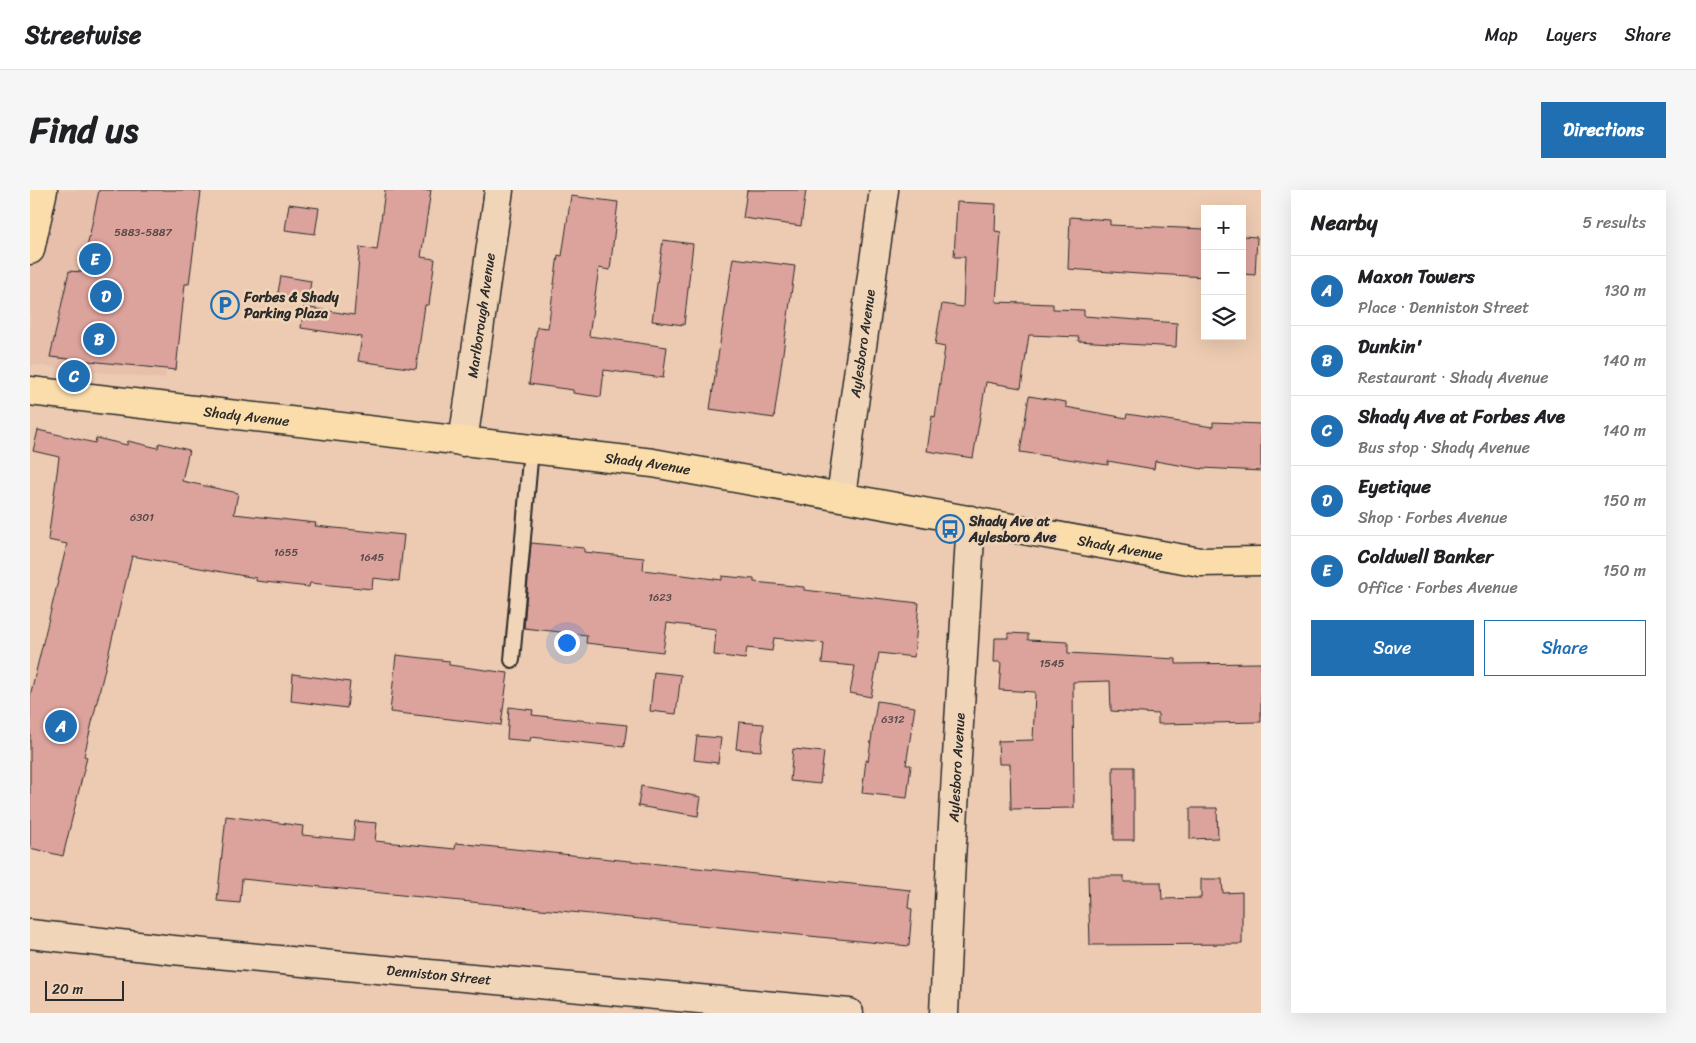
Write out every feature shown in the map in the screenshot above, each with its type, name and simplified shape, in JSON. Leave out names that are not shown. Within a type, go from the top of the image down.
[{"type":"main road","points":[[30,250],[44,190]]},
{"type":"main road","name":"Shady Avenue","points":[[30,391],[653,463],[1200,562],[1261,561]]},
{"type":"street","name":"Marlborough Avenue","points":[[463,442],[499,190]]},
{"type":"street","name":"Aylesboro Avenue","points":[[840,496],[884,190]]},
{"type":"street","name":"Aylesboro Avenue","points":[[944,1013],[971,520]]},
{"type":"street","name":"Denniston Street","points":[[30,934],[173,950],[849,1013]]},
{"type":"lane","points":[[512,660],[531,449]]},
{"type":"shaded area","points":[[30,190],[201,190],[165,379],[30,365]]},
{"type":"building","points":[[99,190],[192,190],[201,192],[189,284],[185,284],[176,370],[50,357],[69,271],[82,272]]},
{"type":"building","points":[[385,190],[431,190],[421,257],[435,259],[429,305],[425,305],[416,369],[358,361],[362,337],[301,328],[304,307],[354,315],[360,247],[377,250]]},
{"type":"building","points":[[747,190],[806,190],[801,226],[743,218]]},
{"type":"building","points":[[571,196],[618,202],[610,270],[599,268],[589,336],[667,347],[663,378],[604,370],[601,397],[573,393],[573,390],[529,384],[537,327],[548,328],[558,255],[562,256]]},
{"type":"building","points":[[957,202],[996,204],[995,231],[1001,232],[996,302],[1053,304],[1053,309],[1084,310],[1084,316],[1177,323],[1176,347],[1078,341],[1079,337],[1029,335],[1021,388],[986,382],[973,458],[927,451],[932,416],[935,417],[945,347],[935,345],[942,304],[963,307],[965,257],[954,257]]},
{"type":"building","points":[[289,204],[319,208],[315,234],[285,230]]},
{"type":"building","points":[[1070,217],[1110,220],[1110,225],[1201,229],[1201,277],[1068,269]]},
{"type":"building","points":[[1246,236],[1257,237],[1255,275],[1246,274]]},
{"type":"building","points":[[663,240],[693,244],[684,325],[652,321]]},
{"type":"building","points":[[733,258],[795,266],[774,418],[710,409]]},
{"type":"building","points":[[281,276],[311,281],[308,302],[277,298]]},
{"type":"building","points":[[1029,396],[1066,402],[1066,407],[1126,418],[1127,414],[1213,427],[1213,422],[1261,424],[1261,471],[1202,469],[1155,461],[1154,469],[1108,461],[1108,465],[1020,452]]},
{"type":"building","points":[[38,430],[95,443],[96,438],[127,445],[128,441],[158,448],[159,443],[189,450],[182,481],[238,493],[234,514],[316,523],[315,526],[404,535],[399,581],[373,578],[372,589],[310,583],[309,587],[256,581],[256,578],[132,556],[84,756],[87,757],[63,856],[30,848],[30,696],[67,544],[48,540],[59,457],[33,451]]},
{"type":"building","points":[[531,543],[584,548],[584,552],[644,558],[643,570],[722,580],[722,576],[754,579],[754,582],[804,587],[804,590],[919,603],[914,657],[879,653],[871,697],[850,693],[855,666],[822,663],[824,643],[774,638],[772,651],[747,648],[745,659],[714,655],[716,629],[667,623],[663,652],[586,643],[587,635],[524,628]]},
{"type":"building","points":[[1008,633],[1028,634],[1028,640],[1068,642],[1068,653],[1176,659],[1176,664],[1261,663],[1261,722],[1158,724],[1158,714],[1111,711],[1110,681],[1073,682],[1074,808],[1011,809],[1010,764],[999,764],[998,741],[1033,740],[1035,692],[999,690],[1001,662],[994,662],[995,638],[1008,638]]},
{"type":"building","points":[[396,655],[449,661],[449,665],[508,673],[501,725],[390,712]]},
{"type":"building","points":[[654,672],[681,675],[676,714],[650,711]]},
{"type":"building","points":[[293,674],[350,682],[347,708],[291,701]]},
{"type":"building","points":[[877,701],[915,707],[906,765],[911,765],[907,798],[862,793]]},
{"type":"building","points":[[509,707],[533,710],[532,715],[627,725],[624,747],[531,737],[530,741],[507,739]]},
{"type":"building","points":[[739,722],[764,724],[761,751],[736,749]]},
{"type":"building","points":[[697,736],[721,738],[718,763],[694,760]]},
{"type":"building","points":[[793,749],[824,752],[820,784],[790,781]]},
{"type":"building","points":[[1113,767],[1134,767],[1134,840],[1114,840]]},
{"type":"building","points":[[641,786],[701,797],[698,816],[638,806]]},
{"type":"building","points":[[1190,808],[1217,808],[1218,838],[1190,839]]},
{"type":"building","points":[[226,816],[303,826],[302,835],[353,840],[355,821],[377,823],[375,841],[455,849],[456,843],[910,890],[908,908],[912,909],[909,946],[242,879],[240,903],[217,901]]},
{"type":"building","points":[[1088,876],[1124,876],[1124,882],[1161,882],[1162,899],[1201,898],[1201,879],[1222,879],[1223,893],[1242,892],[1242,944],[1090,945]]},
{"type":"place","name":"Coldwell Banker","points":[[95,259]]},
{"type":"place","name":"Eyetique","points":[[106,296]]},
{"type":"place","name":"Forbes & Shady Parking Plaza","points":[[225,305]]},
{"type":"place","name":"Dunkin'","points":[[99,339]]},
{"type":"place","name":"Shady Ave at Forbes Ave","points":[[74,376]]},
{"type":"place","name":"Shady Ave at Aylesboro Ave","points":[[950,529]]},
{"type":"place","name":"Maxon Towers","points":[[61,726]]}]
